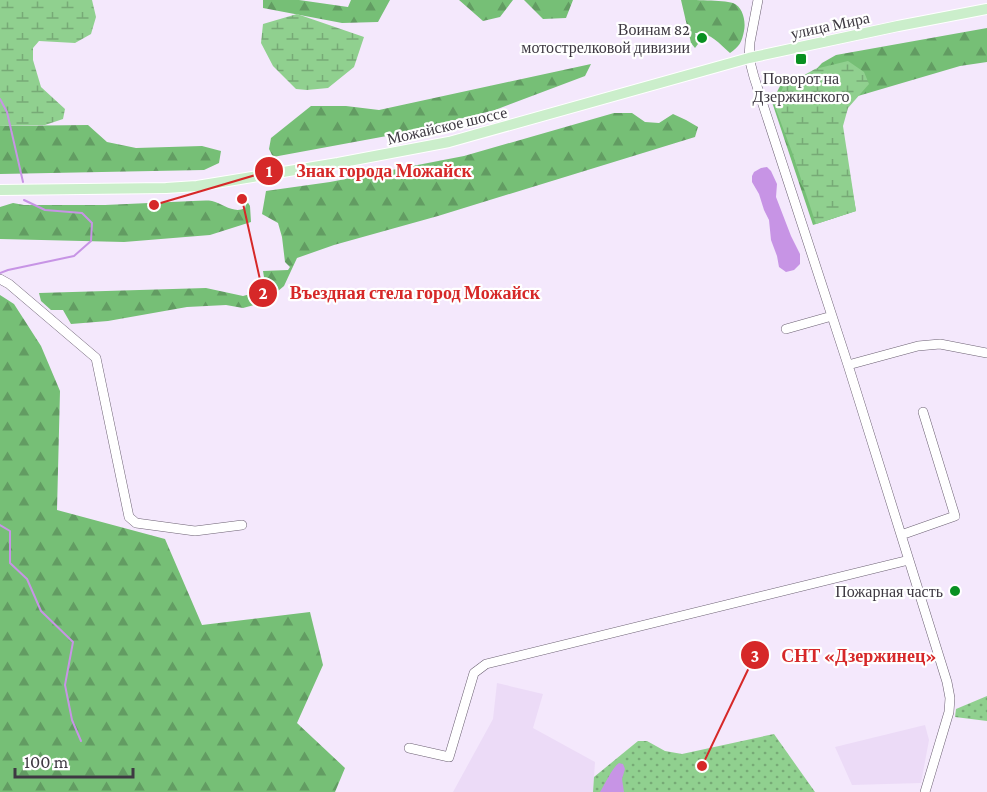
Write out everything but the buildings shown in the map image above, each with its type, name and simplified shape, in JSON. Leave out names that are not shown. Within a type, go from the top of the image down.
[{"type":"main road","name":"улица Мира","points":[[749,58],[987,9]]},
{"type":"main road","name":"Можайское шоссе","points":[[0,190],[166,188],[350,161],[476,136],[749,58]]},
{"type":"street","points":[[758,0],[749,58],[946,677],[950,698],[949,712],[925,792]]},
{"type":"street","points":[[0,279],[9,284],[96,358],[129,517],[136,523],[195,531],[242,525]]},
{"type":"street","points":[[786,329],[832,316]]},
{"type":"street","points":[[848,365],[918,346],[940,344],[987,353]]},
{"type":"street","points":[[901,535],[955,516],[923,412]]},
{"type":"street","points":[[409,748],[449,757],[474,673],[486,664],[909,560]]},
{"type":"shaded area","points":[[767,167],[777,184],[776,197],[800,254],[800,264],[794,270],[786,272],[779,267],[771,240],[769,220],[752,182],[754,172]]},
{"type":"shaded area","points":[[497,683],[543,694],[533,728],[595,762],[593,792],[453,792],[493,719]]},
{"type":"shaded area","points":[[925,725],[929,740],[921,783],[852,785],[835,747]]},
{"type":"shaded area","points":[[619,763],[623,764],[625,769],[622,779],[624,792],[600,792],[611,772]]},
{"type":"green space","points":[[0,0],[92,0],[96,17],[91,34],[75,43],[39,41],[33,48],[33,60],[41,87],[65,109],[63,119],[45,125],[0,126]]},
{"type":"green space","points":[[263,0],[299,0],[348,7],[351,0],[390,0],[378,22],[342,23],[263,8]]},
{"type":"green space","points":[[459,0],[513,0],[500,17],[483,21]]},
{"type":"green space","points":[[524,0],[573,0],[566,18],[543,19]]},
{"type":"green space","points":[[681,0],[722,1],[736,5],[745,23],[738,46],[730,53],[710,36],[695,33],[698,44],[695,48],[691,43]]},
{"type":"green space","points":[[297,14],[364,37],[354,67],[328,88],[296,89],[273,66],[261,43],[263,24]]},
{"type":"green space","points":[[987,28],[987,62],[960,66],[858,96],[839,115],[856,211],[813,225],[772,102],[785,76],[808,78],[822,63],[836,55]]},
{"type":"green space","points":[[848,61],[864,72],[869,84],[848,108],[843,126],[856,211],[816,224],[775,107],[783,87],[815,69]]},
{"type":"green space","points":[[591,64],[585,76],[495,110],[403,133],[273,157],[269,149],[271,138],[311,106],[346,106],[379,110]]},
{"type":"green space","points":[[614,113],[632,113],[645,122],[659,123],[673,114],[698,127],[695,137],[297,258],[284,286],[265,302],[243,308],[226,305],[187,307],[108,321],[71,324],[63,310],[51,310],[41,301],[39,293],[206,288],[243,296],[254,293],[261,286],[263,271],[288,270],[290,267],[285,262],[278,223],[262,214],[266,191],[330,182],[464,156]]},
{"type":"green space","points":[[88,125],[107,142],[136,148],[202,146],[221,151],[219,163],[204,170],[0,174],[0,126]]},
{"type":"green space","points":[[212,201],[228,208],[241,210],[245,208],[247,201],[250,206],[251,222],[210,235],[124,242],[0,239],[0,207],[13,203],[105,205]]},
{"type":"green space","points":[[0,295],[14,304],[41,346],[60,391],[57,510],[165,539],[202,625],[310,612],[323,665],[297,723],[345,768],[335,792],[0,792]]},
{"type":"green space","points":[[987,696],[987,721],[955,717],[956,709]]},
{"type":"green space","points":[[774,734],[815,792],[593,792],[594,777],[638,741],[647,741],[665,751],[682,754]]},
{"type":"waterway","points":[[0,99],[7,112],[23,182]]},
{"type":"waterway","points":[[0,273],[74,256],[91,241],[92,223],[82,213],[45,210],[24,200]]},
{"type":"waterway","points":[[0,525],[10,531],[10,563],[27,579],[41,611],[73,642],[65,685],[72,720],[81,741]]},
{"type":"place","name":"Воинам 82 мотострелковой дивизии","points":[[702,38]]},
{"type":"place","name":"Поворот на Дзержинского","points":[[801,59]]},
{"type":"place","name":"Въездная стела город Можайск","points":[[242,199]]},
{"type":"place","name":"Знак города Можайск","points":[[154,205]]},
{"type":"place","name":"Пожарная часть","points":[[955,591]]},
{"type":"place","name":"СНТ «Дзержинец»","points":[[702,766]]}]
